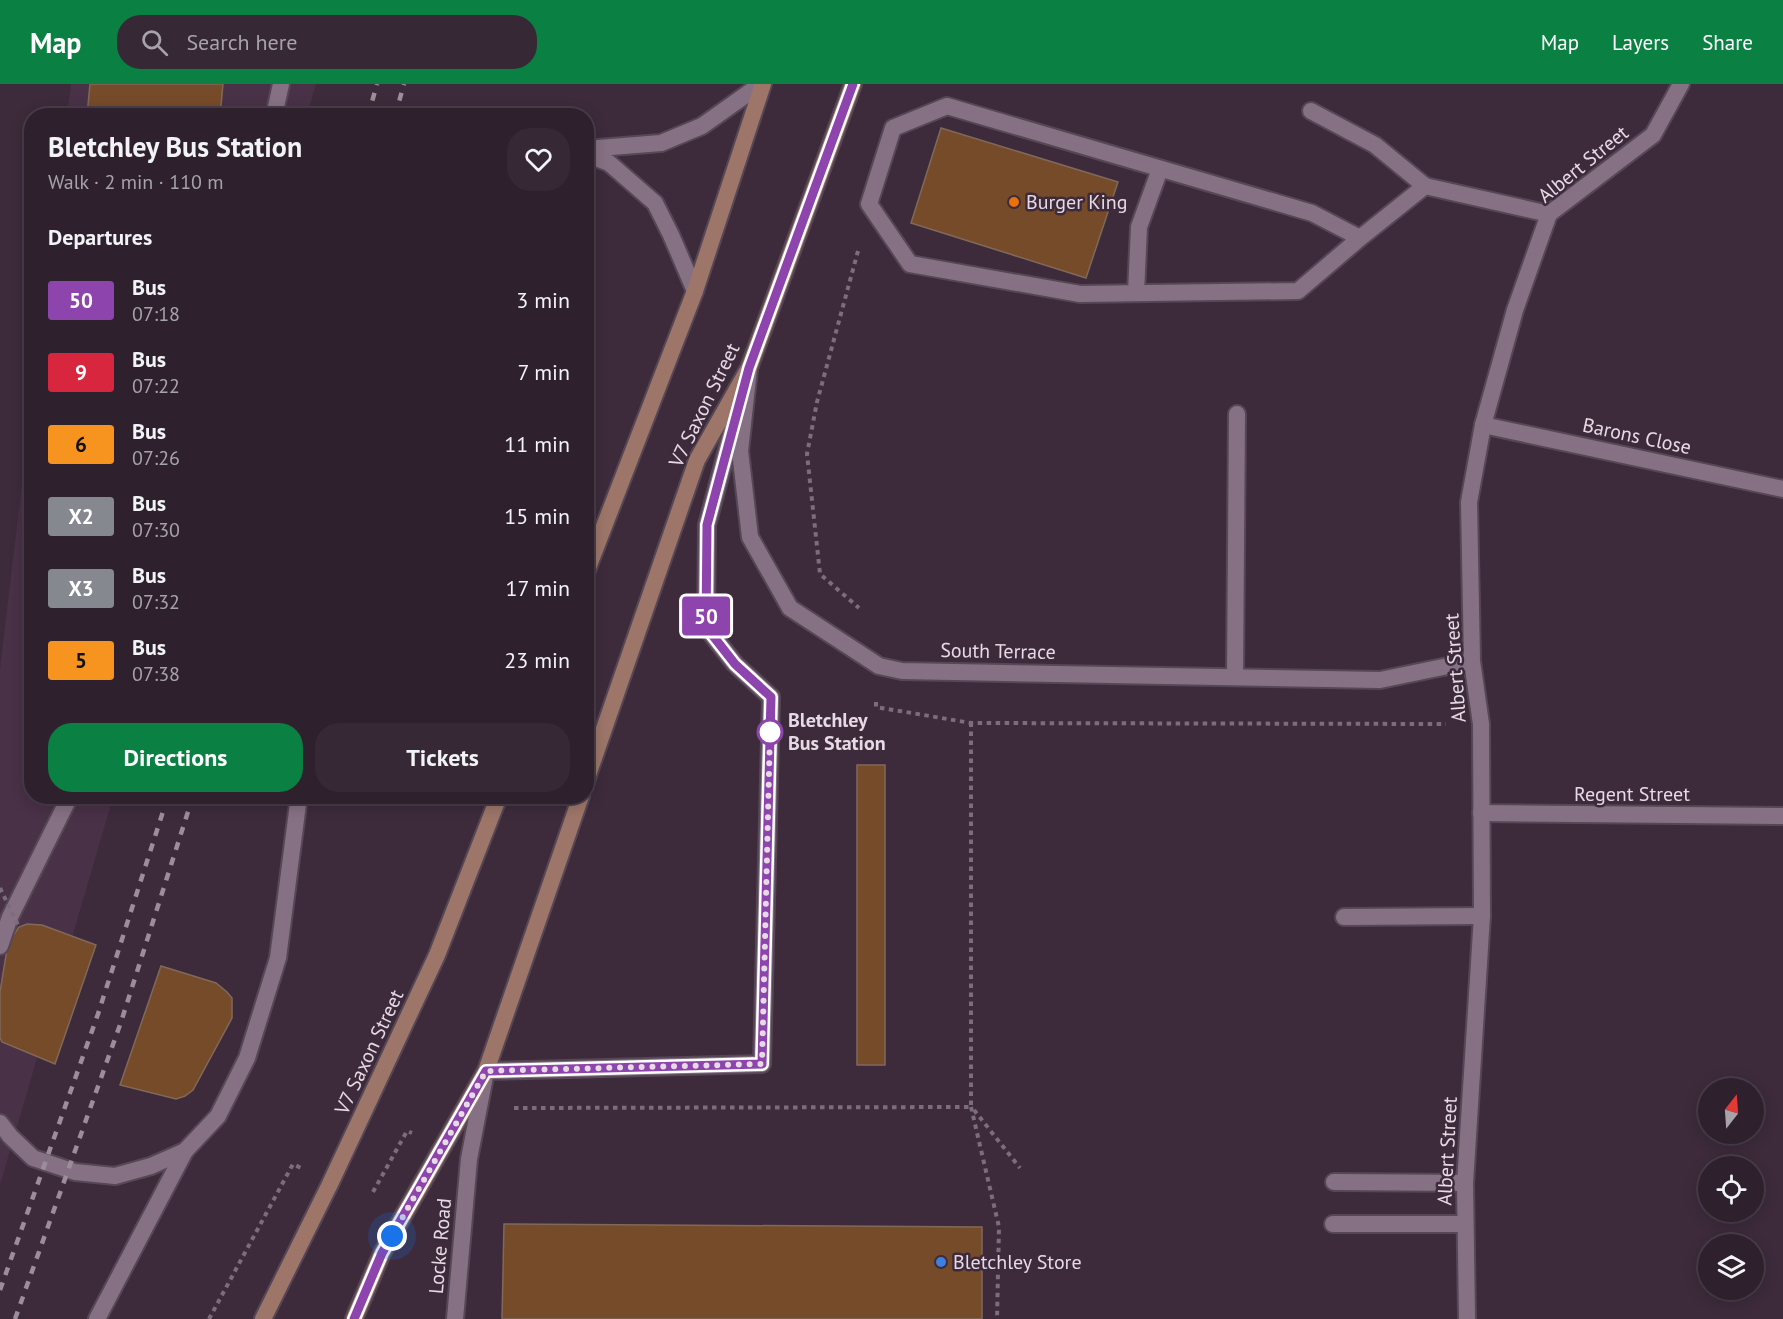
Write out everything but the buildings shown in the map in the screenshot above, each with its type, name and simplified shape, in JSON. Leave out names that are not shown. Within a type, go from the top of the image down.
[{"type":"main road","points":[[594,552],[694,291],[762,84]]},
{"type":"main road","name":"V7 Saxon Street","points":[[594,758],[697,460],[749,368],[853,84]]},
{"type":"main road","name":"V7 Saxon Street","points":[[263,1319],[330,1184],[437,955],[497,804]]},
{"type":"main road","points":[[354,1319],[382,1253],[486,1071],[578,804]]},
{"type":"street","points":[[276,108],[280,84]]},
{"type":"street","points":[[594,148],[661,143],[702,126],[762,84]]},
{"type":"street","name":"Albert Street","points":[[1467,1319],[1465,1183],[1482,916],[1481,724],[1472,662],[1469,502],[1483,425],[1515,310],[1549,214],[1653,135],[1681,84]]},
{"type":"street","points":[[1360,238],[1312,213],[947,106],[893,128],[869,204],[910,264],[1080,294],[1298,291],[1425,186]]},
{"type":"street","points":[[1311,111],[1375,145],[1425,186],[1549,214]]},
{"type":"street","points":[[594,157],[609,163],[655,203],[694,291]]},
{"type":"street","points":[[1136,293],[1139,227],[1160,169]]},
{"type":"street","points":[[486,1071],[762,1064],[771,697],[735,664],[706,627],[707,525],[749,368]]},
{"type":"street","name":"South Terrace","points":[[749,368],[740,451],[750,537],[790,608],[879,666],[902,671],[1380,680],[1472,662]]},
{"type":"street","points":[[1235,677],[1237,414]]},
{"type":"street","name":"Barons Close","points":[[1483,425],[1783,489]]},
{"type":"street","points":[[0,946],[10,917],[66,804]]},
{"type":"street","points":[[97,1319],[184,1151],[218,1116],[247,1058],[278,958],[298,804]]},
{"type":"street","name":"Regent Street","points":[[1481,813],[1783,816]]},
{"type":"street","points":[[1344,917],[1482,916]]},
{"type":"street","name":"Locke Road","points":[[455,1319],[469,1159],[486,1071]]},
{"type":"street","points":[[0,1123],[33,1158],[75,1172],[115,1176],[151,1166],[184,1151]]},
{"type":"street","points":[[1334,1182],[1465,1183]]},
{"type":"street","points":[[1333,1224],[1464,1224]]},
{"type":"path","points":[[864,613],[820,574],[807,454],[817,402],[852,277],[869,204]]},
{"type":"path","points":[[876,707],[971,723],[1481,724]]},
{"type":"path","points":[[971,723],[971,1107],[999,1227],[997,1319]]},
{"type":"path","points":[[0,888],[19,927]]},
{"type":"path","points":[[511,1108],[971,1107]]},
{"type":"path","points":[[971,1107],[1020,1168]]},
{"type":"path","points":[[368,1201],[407,1131]]},
{"type":"path","points":[[209,1319],[293,1164]]},
{"type":"shaded area","points":[[71,84],[316,84],[309,108],[68,108]]},
{"type":"shaded area","points":[[24,467],[24,804],[111,804],[0,1185],[0,669]]},
{"type":"railway","points":[[370,108],[377,84]]},
{"type":"railway","points":[[397,108],[404,84]]},
{"type":"railway","points":[[0,1290],[98,1014],[165,804]]},
{"type":"railway","points":[[15,1319],[121,1022],[190,804]]},
{"type":"bus line","name":"50","points":[[354,1319],[382,1253],[486,1071],[762,1064],[771,697],[735,664],[706,627],[707,525],[749,368],[853,84]]},
{"type":"place","name":"Burger King","points":[[1014,202]]},
{"type":"place","name":"Bletchley Bus Station","points":[[770,732]]},
{"type":"place","name":"Bletchley Store","points":[[941,1262]]},
{"type":"route","points":[[392,1236],[486,1071],[762,1064],[770,732]]}]
